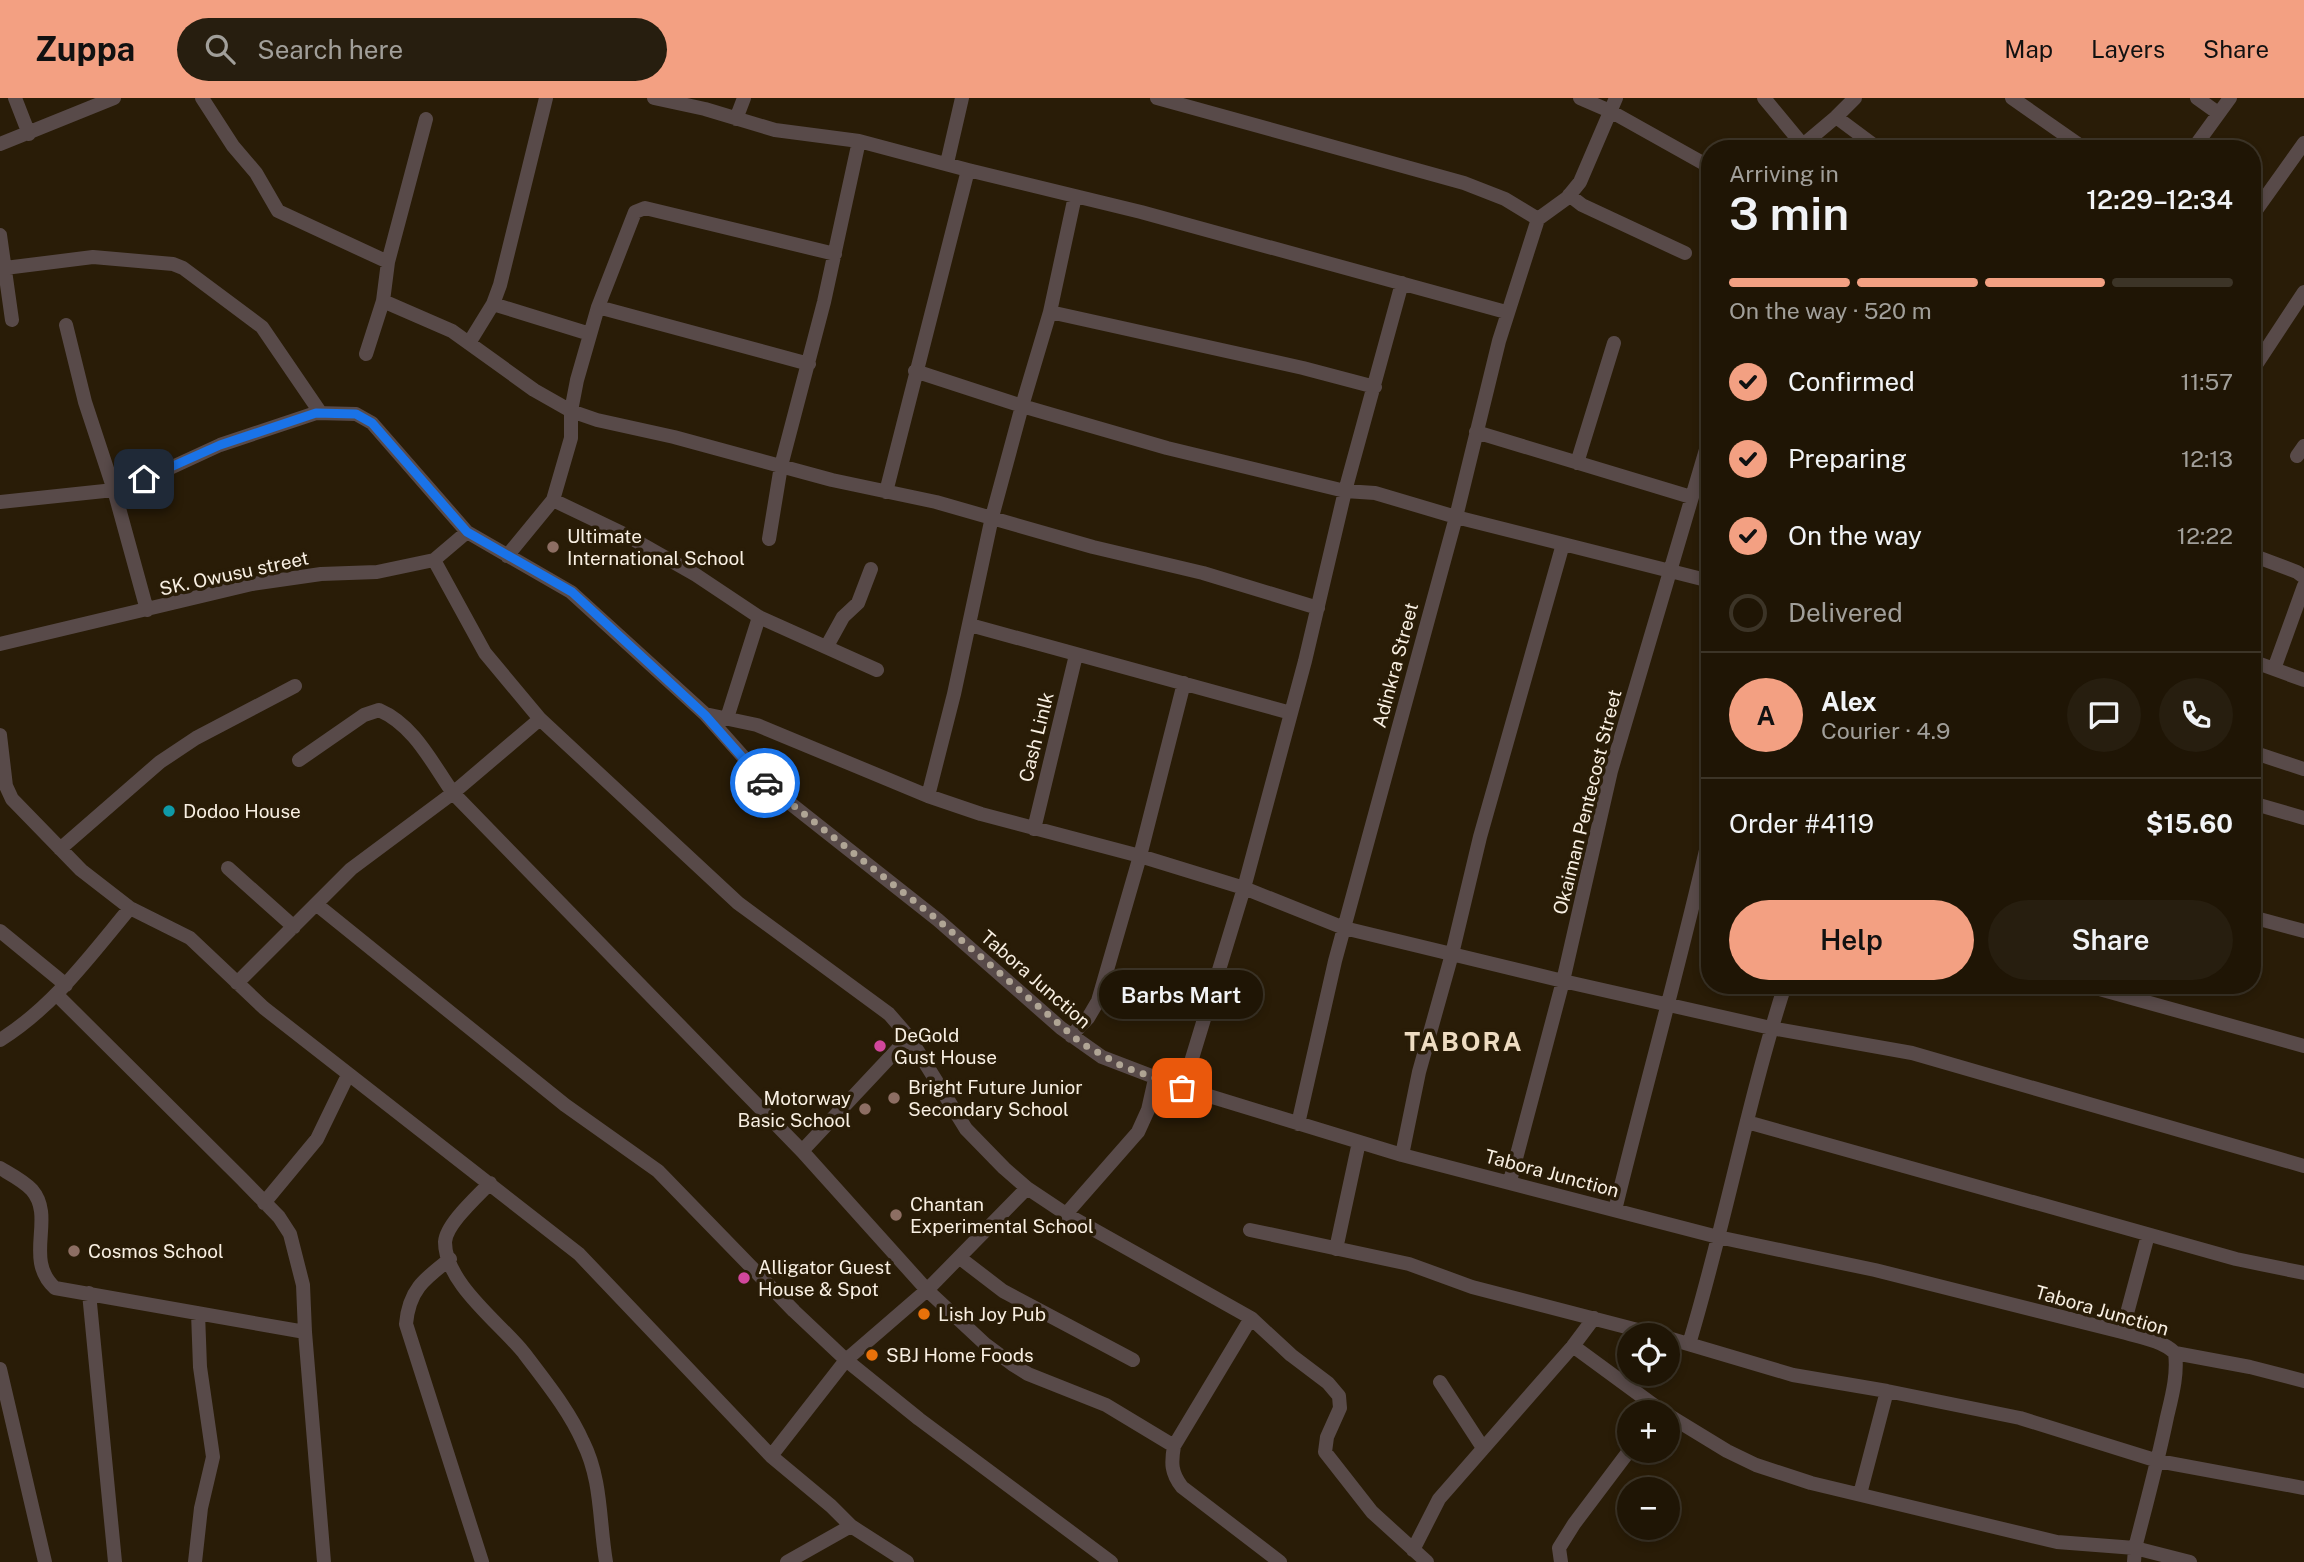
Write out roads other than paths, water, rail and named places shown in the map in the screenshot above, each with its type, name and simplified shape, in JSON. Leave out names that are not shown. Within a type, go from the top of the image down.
[{"type":"street","points":[[15,98],[29,134]]},
{"type":"street","points":[[0,144],[114,98]]},
{"type":"street","points":[[202,98],[233,146],[257,173],[278,211],[388,262]]},
{"type":"street","points":[[468,344],[493,304],[500,285],[546,98]]},
{"type":"street","points":[[654,98],[792,133],[859,141],[947,163],[1506,312]]},
{"type":"street","points":[[736,119],[744,98]]},
{"type":"street","points":[[947,163],[962,98]]},
{"type":"street","points":[[1157,98],[1464,183],[1506,199],[1538,219],[1553,210],[1580,182],[1613,104]]},
{"type":"street","points":[[1580,98],[1613,104],[1701,161]]},
{"type":"street","points":[[1764,98],[1796,140]]},
{"type":"street","points":[[1807,140],[1855,98]]},
{"type":"street","points":[[2012,98],[2061,140]]},
{"type":"street","points":[[2197,98],[2218,113]]},
{"type":"street","points":[[2199,140],[2230,98]]},
{"type":"street","points":[[1836,117],[1868,140]]},
{"type":"street","points":[[366,354],[383,301],[388,262],[426,119]]},
{"type":"street","points":[[769,539],[781,466],[809,363],[859,141]]},
{"type":"street","points":[[2261,203],[2304,143]]},
{"type":"street","points":[[886,492],[968,170]]},
{"type":"street","points":[[928,796],[970,625],[992,517],[1050,312],[1075,196]]},
{"type":"street","points":[[1568,196],[1685,253]]},
{"type":"street","points":[[507,556],[553,500],[571,439],[571,411],[577,380],[598,307],[632,216],[640,209],[835,254]]},
{"type":"street","name":"Adinkra Street","points":[[1298,1124],[1344,928],[1456,517],[1506,312],[1538,219]]},
{"type":"street","points":[[0,235],[12,320]]},
{"type":"street","points":[[0,502],[114,490],[220,445],[321,412],[262,327],[183,268],[173,264],[93,257],[5,268]]},
{"type":"street","points":[[1182,1088],[1244,888],[1318,608],[1345,491],[1402,283]]},
{"type":"street","points":[[2261,357],[2304,292]]},
{"type":"street","points":[[383,301],[452,331],[534,390],[571,411],[781,466],[936,502],[1093,547],[1203,573],[1318,608]]},
{"type":"street","points":[[493,304],[590,334]]},
{"type":"street","points":[[598,307],[809,363]]},
{"type":"street","points":[[1050,312],[1303,368],[1375,387]]},
{"type":"street","points":[[66,326],[85,401],[114,490],[147,610]]},
{"type":"street","points":[[1577,463],[1614,342]]},
{"type":"street","points":[[915,371],[1022,406],[1167,448],[1345,491],[1375,493],[1456,517],[1701,579]]},
{"type":"street","name":"Tabora Junction","points":[[321,412],[356,414],[372,423],[467,532],[572,592],[705,715],[772,789],[938,920],[1071,1036],[1102,1057],[1182,1088],[1402,1154],[1718,1237],[1875,1270],[2122,1332],[2169,1347],[2175,1353],[2250,1367],[2304,1381]]},
{"type":"street","points":[[1476,432],[1691,497]]},
{"type":"street","name":"Okaiman Pentecost Street","points":[[1510,1181],[1563,981],[1611,771],[1701,465]]},
{"type":"street","points":[[553,500],[624,534],[696,575],[759,617],[877,670]]},
{"type":"street","name":"SK. Owusu street","points":[[0,643],[252,584],[321,574],[377,572],[434,560],[467,532]]},
{"type":"street","points":[[1402,1154],[1419,1072],[1452,954],[1480,837],[1563,544]]},
{"type":"street","points":[[2261,558],[2304,577]]},
{"type":"street","points":[[434,560],[485,653],[540,719],[738,903],[889,1014],[909,1037],[966,1129],[1004,1168],[1027,1188],[1066,1214],[1251,1318],[1291,1355],[1328,1383],[1339,1396],[1340,1408],[1327,1437],[1325,1452],[1372,1512],[1427,1562]]},
{"type":"street","points":[[827,646],[844,617],[858,603],[871,569]]},
{"type":"street","points":[[2274,668],[2304,586]]},
{"type":"street","points":[[727,718],[759,617]]},
{"type":"street","points":[[970,625],[1291,713]]},
{"type":"street","name":"Cash Linlk","points":[[1034,829],[1076,655]]},
{"type":"street","points":[[2261,664],[2304,680]]},
{"type":"street","points":[[1071,1036],[1088,1018],[1098,1001],[1140,856],[1184,684]]},
{"type":"street","points":[[60,849],[160,761],[196,738],[295,686]]},
{"type":"street","points":[[299,760],[364,715],[380,710],[394,716],[408,729],[453,793],[802,1151],[927,1290],[985,1344],[1020,1369],[1106,1405],[1174,1446]]},
{"type":"street","points":[[705,715],[757,725],[928,796],[1244,888],[1344,928],[1771,1028],[1912,1053],[2304,1166]]},
{"type":"street","points":[[237,983],[372,852],[453,793],[540,719]]},
{"type":"street","points":[[0,735],[6,786],[12,799],[81,870],[130,908],[190,938],[237,983],[348,1075],[579,1254],[771,1456],[831,1506],[850,1526],[907,1562]]},
{"type":"street","points":[[2261,755],[2304,769]]},
{"type":"street","points":[[2261,806],[2304,818]]},
{"type":"street","points":[[228,868],[294,928]]},
{"type":"street","points":[[1615,1210],[1701,872]]},
{"type":"street","points":[[316,904],[565,1105],[658,1171],[793,1311],[846,1360],[919,1419],[1111,1562]]},
{"type":"street","points":[[0,1041],[61,990],[130,908]]},
{"type":"street","points":[[2261,919],[2304,931]]},
{"type":"street","points":[[0,931],[61,990],[279,1217],[290,1234],[303,1285],[324,1562]]},
{"type":"street","points":[[1689,1344],[1706,1290],[1771,1028],[1782,994]]},
{"type":"street","points":[[2117,994],[2304,1046]]},
{"type":"street","points":[[802,1151],[909,1037]]},
{"type":"street","points":[[264,1203],[317,1139],[348,1075]]},
{"type":"street","points":[[1066,1214],[1138,1132],[1148,1110],[1155,1079]]},
{"type":"street","points":[[1747,1122],[2236,1259],[2304,1273]]},
{"type":"street","points":[[1336,1249],[1359,1142]]},
{"type":"street","points":[[0,1168],[30,1188],[37,1197],[41,1207],[40,1263],[45,1279],[55,1288],[305,1332]]},
{"type":"street","points":[[490,1183],[453,1224],[445,1243],[464,1287],[523,1352],[568,1415],[583,1442],[597,1483],[606,1562]]},
{"type":"street","points":[[771,1456],[846,1360],[927,1290],[1027,1188]]},
{"type":"street","points":[[1250,1230],[1409,1264],[1472,1287],[1617,1324]]},
{"type":"street","points":[[2122,1332],[2148,1235]]},
{"type":"street","points":[[960,1258],[1003,1291],[1133,1360]]},
{"type":"street","points":[[450,1259],[424,1279],[411,1296],[406,1324],[482,1562]]},
{"type":"street","points":[[89,1293],[115,1562]]},
{"type":"street","points":[[195,1562],[201,1508],[213,1457],[200,1367],[198,1313]]},
{"type":"street","points":[[1251,1318],[1174,1446],[1172,1471],[1182,1487],[1280,1562]]},
{"type":"street","points":[[1413,1550],[1439,1499],[1573,1346],[1594,1318]]},
{"type":"street","points":[[1680,1341],[1793,1375],[2020,1418],[2158,1461],[2304,1488]]},
{"type":"street","points":[[1573,1346],[1645,1400]]},
{"type":"street","points":[[2134,1555],[2158,1461],[2174,1382],[2175,1353]]},
{"type":"street","points":[[0,1369],[44,1562]]},
{"type":"street","points":[[1440,1382],[1483,1448]]},
{"type":"street","points":[[1860,1494],[1887,1391]]},
{"type":"street","points":[[1680,1424],[1756,1465],[1811,1483],[2057,1542],[2190,1562]]},
{"type":"street","points":[[1561,1562],[1559,1548],[1620,1463]]},
{"type":"street","points":[[792,1561],[850,1526]]},
{"type":"place","name":"Ultimate International School","points":[[553,547]]},
{"type":"place","name":"Dodoo House","points":[[169,811]]},
{"type":"place","name":"DeGold Gust House","points":[[880,1046]]},
{"type":"place","name":"Barbs Mart","points":[[1182,1088]]},
{"type":"place","name":"Bright Future Junior Secondary School","points":[[894,1098]]},
{"type":"place","name":"Motorway Basic School","points":[[865,1109]]},
{"type":"place","name":"Chantan Experimental School","points":[[896,1215]]},
{"type":"place","name":"Cosmos School","points":[[74,1251]]},
{"type":"place","name":"Alligator Guest House & Spot","points":[[744,1278]]},
{"type":"place","name":"Lish Joy Pub","points":[[924,1314]]},
{"type":"place","name":"SBJ Home Foods","points":[[872,1355]]},
{"type":"district","name":"TABORA","points":[[1464,1041]]}]
